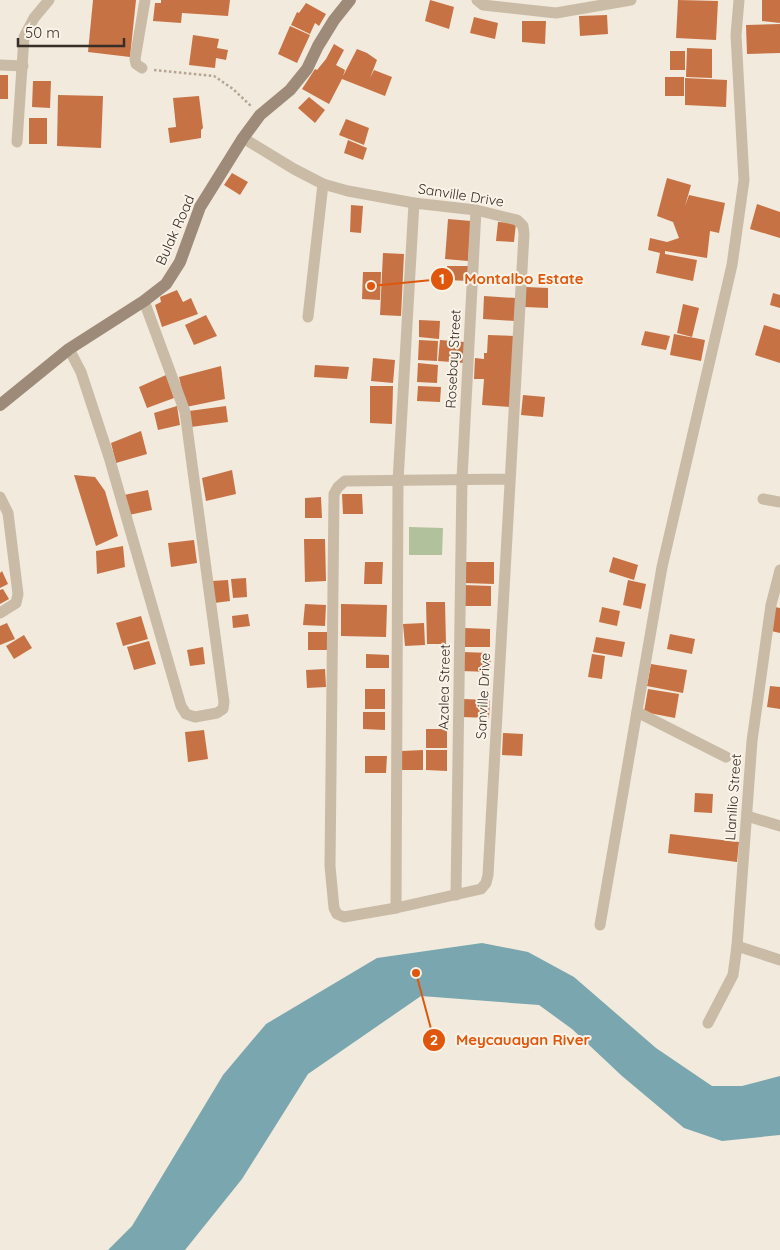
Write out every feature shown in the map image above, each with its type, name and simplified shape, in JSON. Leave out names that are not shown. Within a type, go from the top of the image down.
[{"type":"street","points":[[17,142],[24,37],[28,27],[49,0]]},
{"type":"street","points":[[142,68],[136,64],[135,59],[146,0]]},
{"type":"street","name":"Bulak Road","points":[[0,405],[69,350],[166,284],[180,262],[200,207],[243,138],[260,115],[290,90],[307,69],[334,20],[350,0]]},
{"type":"street","points":[[476,0],[483,5],[556,13],[631,0]]},
{"type":"street","points":[[600,925],[662,567],[732,265],[744,180],[736,35],[739,0]]},
{"type":"street","points":[[0,65],[22,66]]},
{"type":"street","name":"Sanville Drive","points":[[243,138],[323,184],[348,191],[414,203],[476,210],[517,220],[523,226],[488,875],[486,883],[481,889],[456,895],[344,917],[337,914],[334,908],[330,866],[334,494],[345,481],[398,481]]},
{"type":"street","points":[[308,317],[323,184]]},
{"type":"street","points":[[396,908],[398,481],[414,203]]},
{"type":"street","name":"Rosebay Street","points":[[462,479],[476,210]]},
{"type":"street","points":[[69,350],[81,372],[109,457],[182,706],[186,714],[195,717],[218,713],[223,709],[224,702],[185,412],[144,300]]},
{"type":"street","name":"Azalea Street","points":[[456,895],[462,479]]},
{"type":"street","points":[[398,481],[510,479]]},
{"type":"street","points":[[0,497],[8,513],[18,594],[16,602],[0,612]]},
{"type":"street","points":[[763,499],[780,502]]},
{"type":"street","name":"Llanilio Street","points":[[708,1023],[733,975],[737,946],[752,741],[771,605],[780,570]]},
{"type":"street","points":[[637,712],[726,757]]},
{"type":"street","points":[[747,816],[780,826]]},
{"type":"street","points":[[737,946],[780,960]]},
{"type":"path","points":[[142,68],[214,76],[233,89],[260,115]]},
{"type":"green space","points":[[409,527],[443,528],[442,555],[409,555]]},
{"type":"water","points":[[482,943],[528,952],[574,977],[656,1048],[712,1086],[742,1086],[780,1076],[780,1135],[722,1141],[684,1128],[622,1076],[572,1029],[539,1005],[421,996],[308,1074],[242,1179],[185,1250],[108,1250],[132,1226],[223,1075],[266,1024],[377,958]]},
{"type":"building","points":[[93,0],[136,0],[130,57],[88,52]]},
{"type":"building","points":[[161,0],[230,0],[228,16],[182,13],[181,23],[153,21],[155,3],[161,3]]},
{"type":"building","points":[[430,0],[454,7],[449,29],[425,21]]},
{"type":"building","points":[[678,0],[718,1],[716,40],[676,38]]},
{"type":"building","points":[[762,0],[780,0],[780,23],[762,21]]},
{"type":"building","points":[[306,3],[326,14],[319,26],[315,23],[310,34],[291,25],[297,12],[299,13]]},
{"type":"building","points":[[607,15],[608,34],[580,36],[579,16]]},
{"type":"building","points":[[474,17],[498,23],[495,39],[470,33]]},
{"type":"building","points":[[522,21],[546,21],[545,44],[522,42]]},
{"type":"building","points":[[780,24],[780,53],[747,54],[746,25]]},
{"type":"building","points":[[290,26],[310,35],[297,63],[278,54]]},
{"type":"building","points":[[193,35],[219,39],[217,48],[228,50],[226,60],[216,58],[215,68],[189,65]]},
{"type":"building","points":[[334,44],[344,50],[336,65],[345,70],[343,76],[357,49],[377,60],[370,78],[374,70],[392,77],[385,96],[342,79],[329,104],[302,89],[315,69],[317,70],[326,59]]},
{"type":"building","points":[[687,48],[712,49],[712,78],[686,77]]},
{"type":"building","points":[[670,51],[685,51],[685,70],[670,70]]},
{"type":"building","points":[[0,75],[8,75],[8,99],[0,99]]},
{"type":"building","points":[[665,77],[684,77],[684,96],[665,96]]},
{"type":"building","points":[[685,78],[727,80],[726,107],[685,105]]},
{"type":"building","points":[[33,81],[51,81],[50,108],[32,107]]},
{"type":"building","points":[[58,95],[103,96],[101,148],[57,146]]},
{"type":"building","points":[[199,96],[203,128],[201,130],[201,138],[170,143],[168,128],[176,127],[173,98]]},
{"type":"building","points":[[309,97],[325,110],[315,123],[298,108]]},
{"type":"building","points":[[29,118],[47,118],[47,144],[29,144]]},
{"type":"building","points":[[346,119],[369,128],[364,145],[339,135]]},
{"type":"building","points":[[348,140],[367,148],[363,160],[344,153]]},
{"type":"building","points":[[232,173],[248,182],[240,195],[224,185]]},
{"type":"building","points":[[667,178],[691,185],[685,206],[689,195],[725,203],[719,233],[710,231],[707,258],[665,251],[665,254],[697,260],[693,281],[656,273],[660,253],[648,250],[650,238],[667,242],[679,238],[673,222],[657,216]]},
{"type":"building","points":[[757,204],[780,212],[780,238],[750,229]]},
{"type":"building","points":[[351,205],[363,206],[361,233],[350,232]]},
{"type":"building","points":[[448,219],[471,221],[468,261],[445,259]]},
{"type":"building","points":[[498,222],[516,223],[514,242],[496,241]]},
{"type":"building","points":[[383,253],[404,254],[401,316],[380,315]]},
{"type":"building","points":[[447,266],[468,266],[468,281],[447,280]]},
{"type":"building","points":[[363,272],[381,272],[380,300],[362,299]]},
{"type":"building","points":[[526,287],[548,288],[548,308],[525,307]]},
{"type":"building","points":[[177,290],[183,302],[191,298],[198,314],[162,327],[155,305],[161,302],[160,297]]},
{"type":"building","points":[[773,293],[780,295],[780,308],[770,305]]},
{"type":"building","points":[[484,296],[516,298],[515,321],[483,319]]},
{"type":"building","points":[[683,304],[699,308],[692,337],[677,333]]},
{"type":"building","points":[[206,315],[217,336],[194,345],[185,325]]},
{"type":"building","points":[[419,320],[440,321],[439,339],[419,337]]},
{"type":"building","points":[[764,325],[780,330],[780,363],[755,355]]},
{"type":"building","points":[[645,331],[670,336],[666,350],[641,345]]},
{"type":"building","points":[[674,334],[705,340],[701,361],[670,355]]},
{"type":"building","points":[[488,335],[515,336],[511,407],[482,405],[484,379],[474,379],[475,358],[484,359],[484,353],[487,353]]},
{"type":"building","points":[[419,340],[438,341],[437,361],[418,360]]},
{"type":"building","points":[[440,340],[465,342],[464,363],[438,361]]},
{"type":"building","points":[[373,358],[395,360],[393,383],[371,381]]},
{"type":"building","points":[[418,363],[438,365],[437,383],[417,382]]},
{"type":"building","points":[[315,365],[349,367],[347,379],[314,377]]},
{"type":"building","points":[[221,366],[225,399],[186,407],[179,377]]},
{"type":"building","points":[[166,375],[174,398],[147,408],[139,387]]},
{"type":"building","points":[[370,386],[393,386],[392,424],[370,423]]},
{"type":"building","points":[[418,386],[441,387],[440,402],[417,401]]},
{"type":"building","points":[[523,395],[545,397],[543,417],[521,415]]},
{"type":"building","points":[[177,406],[180,425],[158,430],[154,413]]},
{"type":"building","points":[[226,406],[228,422],[191,427],[189,411]]},
{"type":"building","points":[[141,431],[147,454],[116,463],[111,443]]},
{"type":"building","points":[[232,470],[236,494],[206,501],[202,478]]},
{"type":"building","points":[[74,475],[95,477],[105,491],[118,536],[96,546]]},
{"type":"building","points":[[148,490],[152,510],[129,515],[124,495]]},
{"type":"building","points":[[342,494],[362,494],[363,514],[343,514]]},
{"type":"building","points":[[321,497],[322,518],[305,518],[305,498]]},
{"type":"building","points":[[304,539],[325,539],[326,581],[305,582]]},
{"type":"building","points":[[194,540],[197,563],[171,567],[168,543]]},
{"type":"building","points":[[123,546],[125,567],[97,574],[96,551]]},
{"type":"building","points":[[613,557],[638,565],[634,580],[609,572]]},
{"type":"building","points":[[365,562],[383,562],[382,584],[364,584]]},
{"type":"building","points":[[464,562],[494,562],[494,584],[464,583]]},
{"type":"building","points":[[2,571],[8,584],[0,588],[0,573]]},
{"type":"building","points":[[246,578],[247,597],[233,598],[231,579]]},
{"type":"building","points":[[228,580],[230,601],[214,603],[212,581]]},
{"type":"building","points":[[628,580],[646,584],[641,609],[623,605]]},
{"type":"building","points":[[463,585],[491,586],[491,606],[462,606]]},
{"type":"building","points":[[3,589],[9,599],[0,604],[0,590]]},
{"type":"building","points":[[426,602],[445,602],[446,644],[427,644]]},
{"type":"building","points":[[305,604],[326,605],[325,626],[303,625]]},
{"type":"building","points":[[341,604],[387,605],[386,637],[341,636]]},
{"type":"building","points":[[602,607],[620,611],[617,626],[599,622]]},
{"type":"building","points":[[775,607],[780,608],[780,633],[771,631]]},
{"type":"building","points":[[248,614],[250,626],[233,628],[232,616]]},
{"type":"building","points":[[141,616],[148,639],[123,646],[116,623]]},
{"type":"building","points":[[7,623],[15,639],[0,645],[0,626]]},
{"type":"building","points":[[424,623],[425,645],[405,646],[403,624]]},
{"type":"building","points":[[464,628],[490,629],[490,647],[464,647]]},
{"type":"building","points":[[308,632],[328,632],[328,650],[308,650]]},
{"type":"building","points":[[670,634],[695,639],[692,654],[667,649]]},
{"type":"building","points":[[24,635],[32,648],[14,659],[6,646]]},
{"type":"building","points":[[596,637],[625,642],[622,657],[593,652]]},
{"type":"building","points":[[149,641],[156,664],[134,670],[127,647]]},
{"type":"building","points":[[203,647],[205,664],[190,666],[187,650]]},
{"type":"building","points":[[462,652],[491,653],[490,672],[461,671]]},
{"type":"building","points":[[366,654],[389,655],[389,668],[366,668]]},
{"type":"building","points":[[592,654],[605,656],[602,679],[588,677]]},
{"type":"building","points":[[651,664],[687,670],[683,693],[647,686]]},
{"type":"building","points":[[325,669],[326,687],[307,688],[306,670]]},
{"type":"building","points":[[770,686],[780,687],[780,709],[767,707]]},
{"type":"building","points":[[365,689],[385,689],[385,709],[365,709]]},
{"type":"building","points":[[648,689],[679,694],[675,718],[644,712]]},
{"type":"building","points":[[463,699],[490,700],[489,718],[462,717]]},
{"type":"building","points":[[363,712],[385,712],[385,730],[363,729]]},
{"type":"building","points":[[426,729],[447,729],[447,748],[426,748]]},
{"type":"building","points":[[204,730],[208,759],[188,762],[185,732]]},
{"type":"building","points":[[503,733],[523,734],[522,756],[502,755]]},
{"type":"building","points":[[423,750],[423,770],[402,770],[402,751]]},
{"type":"building","points":[[426,750],[447,750],[447,771],[426,770]]},
{"type":"building","points":[[365,756],[387,756],[386,773],[365,773]]},
{"type":"building","points":[[695,793],[713,794],[712,813],[694,812]]},
{"type":"building","points":[[670,834],[739,842],[737,862],[668,853]]},
{"type":"place","name":"Montalbo Estate","points":[[371,286]]},
{"type":"place","name":"Meycauayan River","points":[[416,973]]}]
